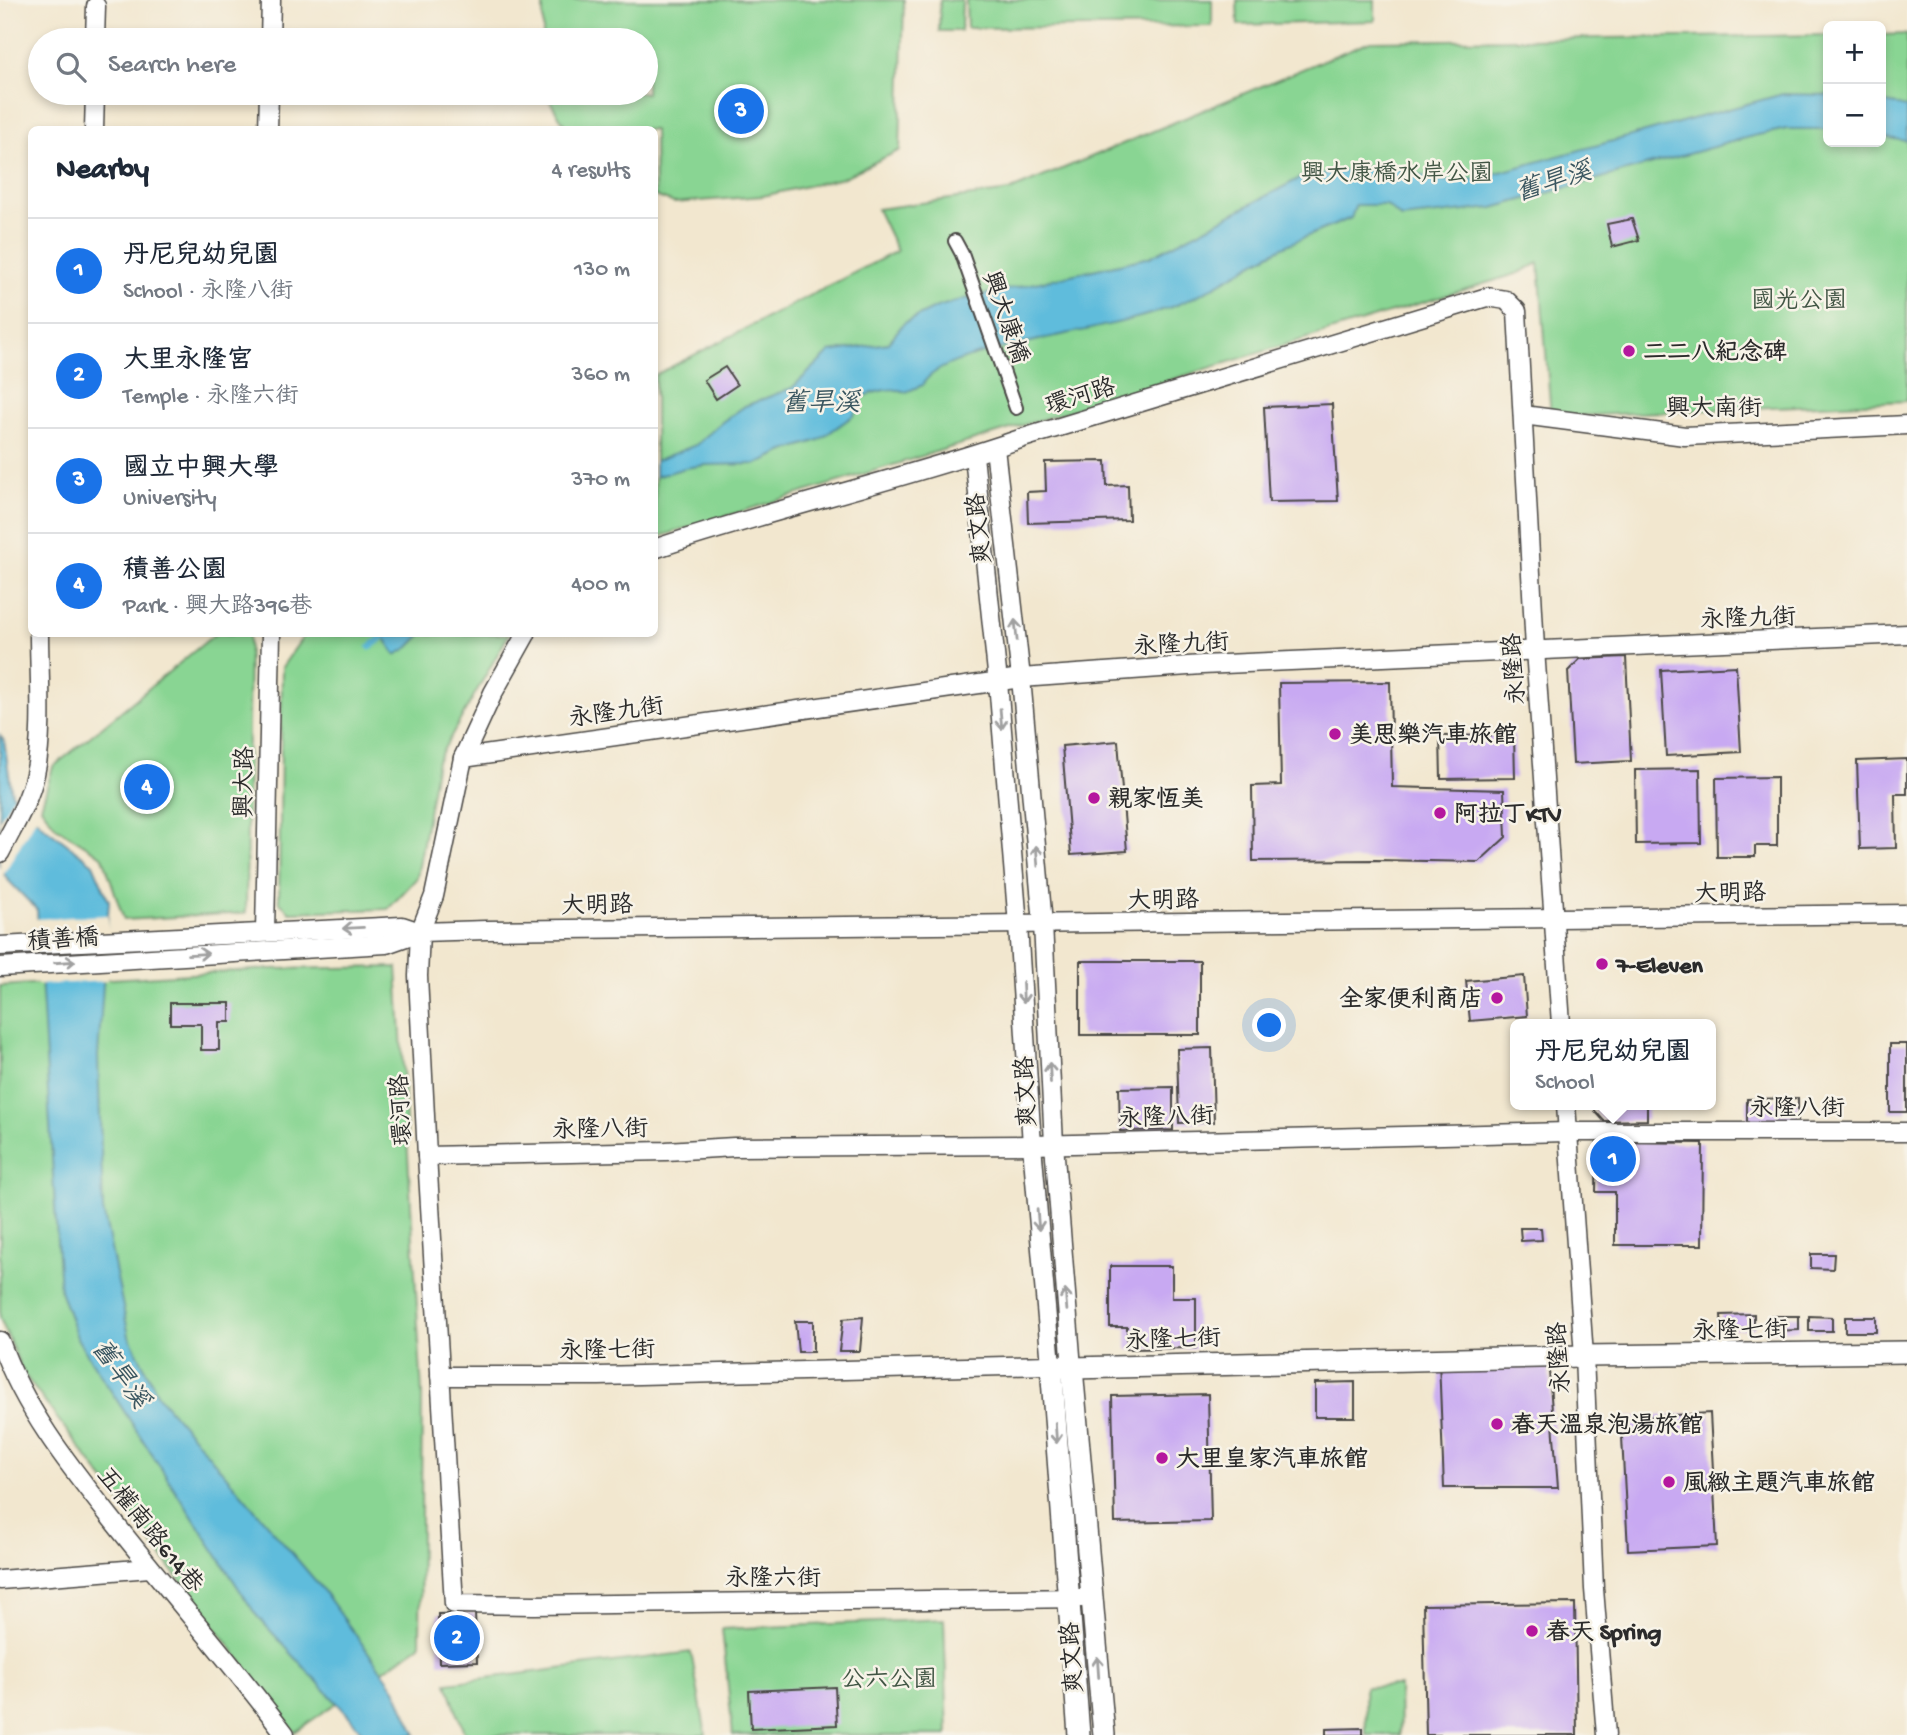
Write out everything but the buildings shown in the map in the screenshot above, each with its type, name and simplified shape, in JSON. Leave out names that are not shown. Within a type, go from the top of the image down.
[{"type":"street","points":[[270,28],[271,0]]},
{"type":"street","points":[[95,28],[96,6]]},
{"type":"street","points":[[94,126],[95,105]]},
{"type":"street","points":[[268,126],[269,105]]},
{"type":"street","name":"興大康橋","points":[[955,242],[962,254],[1016,408]]},
{"type":"street","name":"環河路","points":[[658,548],[839,492],[974,456],[1487,297],[1506,300],[1517,311]]},
{"type":"street","name":"永隆路","points":[[1517,311],[1535,649],[1561,1019]]},
{"type":"street","name":"興大南街","points":[[1523,415],[1685,436],[1907,425]]},
{"type":"street","name":"爽文路","points":[[995,448],[1021,678],[1043,924],[1054,1144],[1067,1598],[1079,1735]]},
{"type":"street","name":"爽文路","points":[[974,456],[998,682],[1018,925],[1032,1145],[1093,1597],[1104,1735]]},
{"type":"street","name":"永隆九街","points":[[463,758],[1021,678],[1202,665],[1907,634]]},
{"type":"street","points":[[0,853],[25,804],[36,773],[39,637]]},
{"type":"street","name":"興大路","points":[[265,932],[271,637]]},
{"type":"street","name":"環河路","points":[[454,1604],[427,1156],[418,976],[420,932],[433,896],[463,758],[493,693],[524,637]]},
{"type":"street","name":"大明路","points":[[130,958],[386,944],[420,932],[486,930],[1907,914]]},
{"type":"street","name":"大明路","points":[[127,940],[402,926],[420,932]]},
{"type":"street","name":"積善橋","points":[[0,946],[127,940]]},
{"type":"street","name":"積善橋","points":[[0,967],[130,958]]},
{"type":"street","name":"永隆路","points":[[1566,1110],[1584,1356],[1594,1589],[1606,1735]]},
{"type":"street","name":"永隆八街","points":[[427,1156],[734,1147],[1032,1145],[1567,1132],[1907,1132]]},
{"type":"street","name":"五權南路614巷","points":[[0,1341],[11,1374],[62,1458],[150,1568],[242,1676],[285,1734]]},
{"type":"street","name":"永隆七街","points":[[440,1376],[613,1376],[1907,1352]]},
{"type":"street","points":[[0,1580],[150,1568]]},
{"type":"street","name":"永隆六街","points":[[454,1604],[1093,1597]]},
{"type":"green space","points":[[543,0],[904,0],[900,150],[842,178],[763,196],[674,203],[658,197],[658,126],[565,126],[552,105],[658,105],[658,28],[543,28]]},
{"type":"green space","points":[[940,0],[962,0],[961,31],[939,31]]},
{"type":"green space","points":[[966,0],[1212,0],[1212,26],[967,28]]},
{"type":"green space","points":[[1237,0],[1375,0],[1375,21],[1238,25]]},
{"type":"green space","name":"興大康橋水岸公園","points":[[1907,34],[1907,401],[1551,417],[1539,263],[1519,273],[658,537],[658,373],[897,251],[877,209],[1009,191],[1370,41],[1823,35],[1823,147],[1886,147],[1886,35]]},
{"type":"green space","points":[[211,637],[249,637],[246,913],[124,920],[103,857],[56,827],[41,807],[53,767]]},
{"type":"green space","points":[[303,637],[507,637],[437,761],[417,878],[388,909],[290,912],[279,902],[282,667]]},
{"type":"green space","points":[[397,967],[422,1393],[420,1645],[295,1732],[23,1373],[0,1318],[0,986],[270,969]]},
{"type":"green space","name":"公六公園","points":[[944,1619],[948,1735],[733,1735],[722,1629]]},
{"type":"green space","points":[[691,1652],[706,1735],[465,1735],[447,1683]]},
{"type":"green space","points":[[1399,1686],[1400,1735],[1366,1735],[1365,1687]]},
{"type":"water","name":"舊旱溪","points":[[1783,94],[1823,95],[1823,129],[1787,129],[1753,136],[1493,208],[1401,218],[1386,205],[1356,205],[1351,218],[1277,250],[1179,304],[1127,320],[957,361],[941,368],[923,385],[906,392],[889,390],[860,398],[854,415],[819,440],[782,452],[757,464],[706,465],[658,476],[658,460],[696,445],[745,406],[792,388],[830,352],[888,343],[904,323],[937,307],[1150,257],[1304,176],[1384,165],[1451,181],[1475,179]]},
{"type":"water","points":[[1886,103],[1907,107],[1907,141],[1886,138]]},
{"type":"water","points":[[384,637],[419,637],[409,647],[396,655]]},
{"type":"water","name":"舊旱溪","points":[[0,735],[4,741],[12,794],[42,825],[93,864],[109,901],[98,1056],[103,1210],[129,1336],[159,1397],[320,1586],[395,1689],[416,1735],[364,1735],[256,1615],[78,1340],[60,1290],[37,910],[7,879],[0,867]]},
{"type":"pier","points":[[16,792],[37,816],[2,877],[0,819]]},
{"type":"pier","points":[[108,915],[107,981],[37,985],[34,919]]},
{"type":"waterway","name":"舊旱溪","points":[[370,647],[383,637]]},
{"type":"place","name":"國立中興大學","points":[[741,111]]},
{"type":"place","name":"二二八紀念碑","points":[[1629,351]]},
{"type":"place","name":"美思樂汽車旅館","points":[[1335,734]]},
{"type":"place","name":"積善公園","points":[[147,787]]},
{"type":"place","name":"親家恆美","points":[[1094,798]]},
{"type":"place","name":"阿拉丁KTV","points":[[1440,813]]},
{"type":"place","name":"7-Eleven","points":[[1602,964]]},
{"type":"place","name":"全家便利商店","points":[[1497,998]]},
{"type":"place","name":"丹尼兒幼兒園","points":[[1613,1159]]},
{"type":"place","name":"春天溫泉泡湯旅館","points":[[1497,1424]]},
{"type":"place","name":"大里皇家汽車旅館","points":[[1162,1458]]},
{"type":"place","name":"風緻主題汽車旅館","points":[[1669,1482]]},
{"type":"place","name":"春天 Spring","points":[[1532,1631]]},
{"type":"place","name":"大里永隆宮","points":[[457,1638]]},
{"type":"park label","name":"國光公園","points":[[1799,299]]}]
